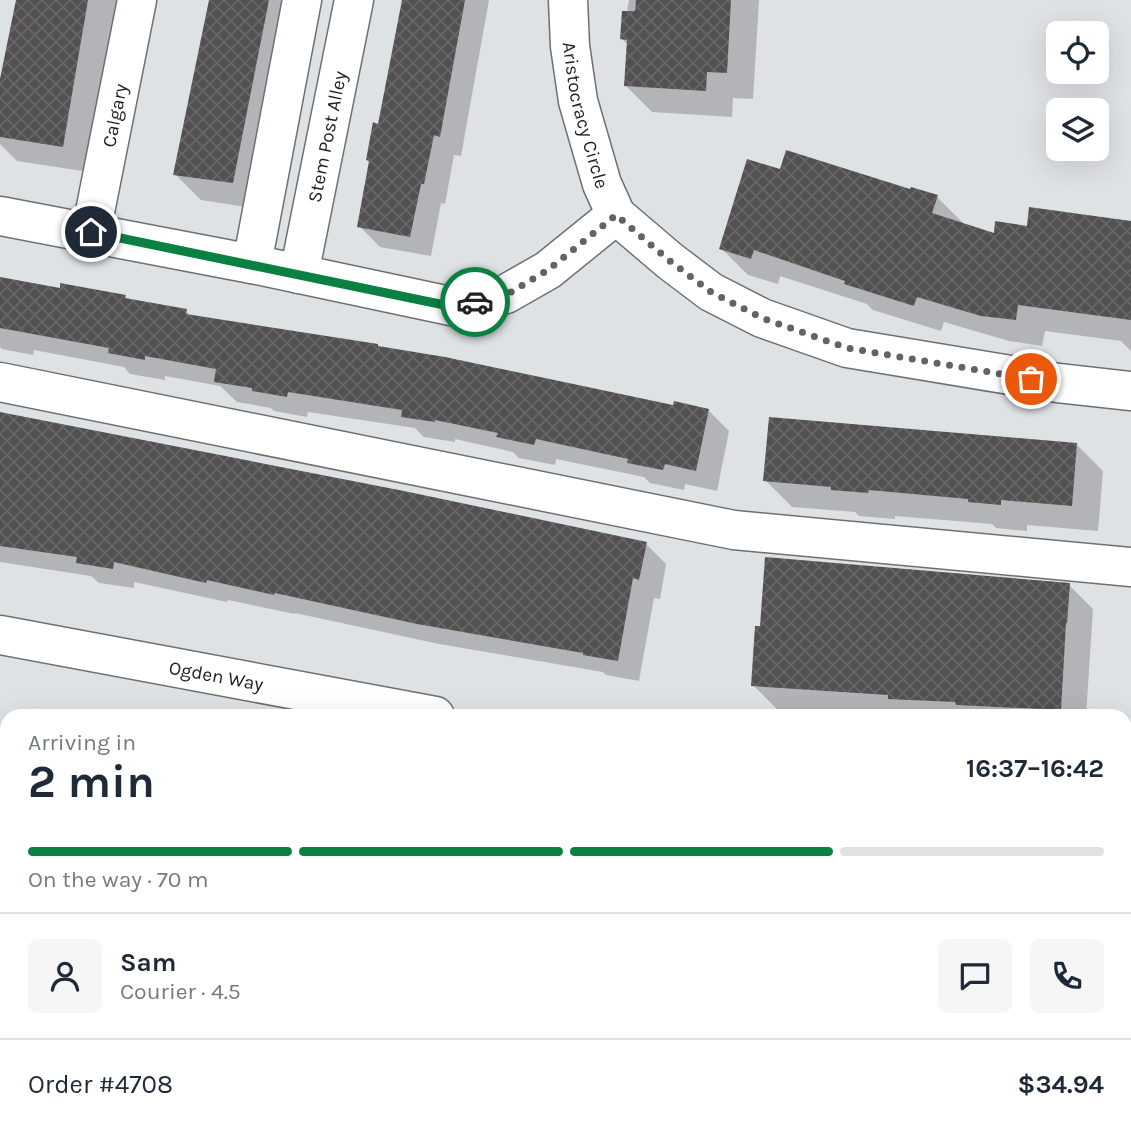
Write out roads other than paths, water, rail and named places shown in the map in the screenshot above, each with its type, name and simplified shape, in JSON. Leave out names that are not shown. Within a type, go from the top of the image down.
[{"type":"street","name":"Calgary","points":[[91,232],[137,0]]},
{"type":"street","points":[[252,264],[302,0]]},
{"type":"street","name":"Stem Post Alley","points":[[299,274],[354,0]]},
{"type":"street","name":"Aristocracy Circle","points":[[568,0],[570,46],[578,101],[602,184],[616,215],[711,292],[762,318],[847,348],[1058,383],[1131,391]]},
{"type":"street","points":[[0,216],[252,264],[454,307],[506,295],[548,270],[616,215]]},
{"type":"street","points":[[0,382],[734,530],[1131,567]]},
{"type":"street","name":"Ogden Way","points":[[0,635],[397,709]]}]
